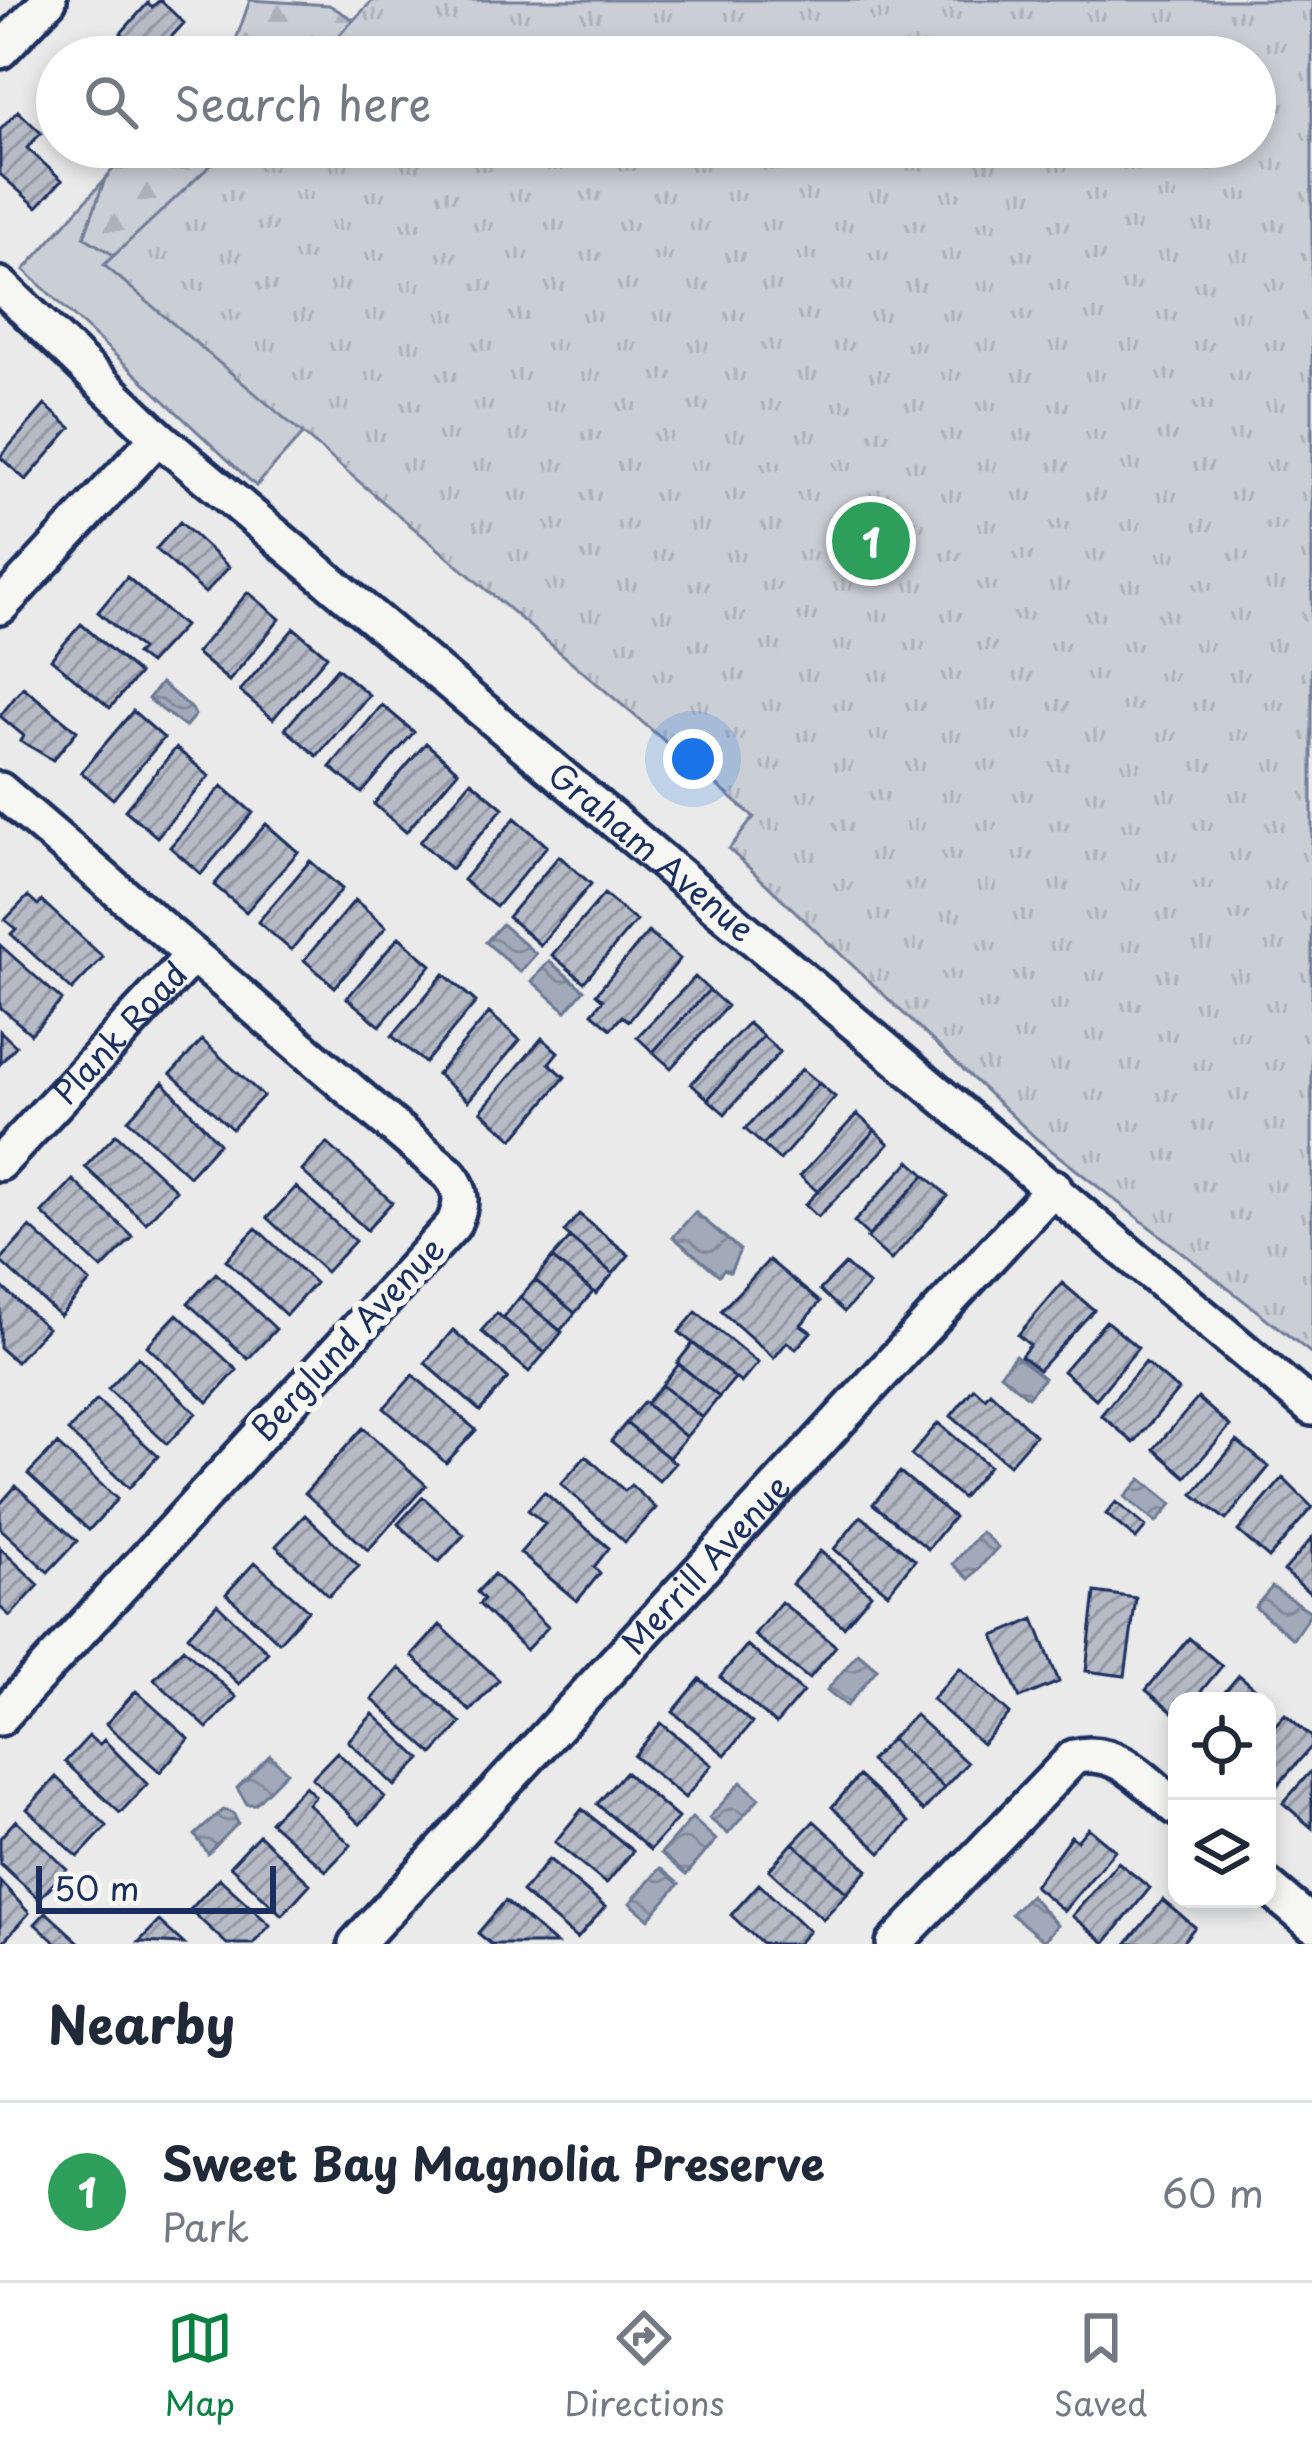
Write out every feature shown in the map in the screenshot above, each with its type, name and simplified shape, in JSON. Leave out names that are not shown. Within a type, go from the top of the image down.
[{"type":"street","points":[[0,51],[49,0]]},
{"type":"street","name":"Graham Avenue","points":[[0,286],[158,437],[1312,1408]]},
{"type":"street","points":[[0,607],[158,437]]},
{"type":"street","name":"Berglund Avenue","points":[[0,790],[449,1174],[460,1186],[461,1207],[453,1226],[0,1718]]},
{"type":"street","name":"Plank Road","points":[[0,1163],[193,955]]},
{"type":"street","name":"Merrill Avenue","points":[[356,1944],[1054,1187]]},
{"type":"street","points":[[894,1944],[1074,1757],[1091,1752],[1125,1764],[1168,1800]]},
{"type":"street","points":[[1276,1894],[1312,1924]]},
{"type":"green space","points":[[250,0],[329,5],[378,34],[394,36],[237,36]]},
{"type":"green space","points":[[373,0],[1312,0],[1312,1354],[1037,1139],[729,849],[754,817],[104,265],[208,168],[1276,168],[1276,36],[338,36]]},
{"type":"green space","points":[[114,168],[454,168],[267,348],[84,237]]},
{"type":"green space","points":[[451,168],[543,168],[256,486],[24,270],[105,179],[85,237]]},
{"type":"water","points":[[161,683],[192,709],[195,715],[185,727],[148,699]]},
{"type":"water","points":[[502,924],[536,954],[520,972],[486,942]]},
{"type":"water","points":[[549,961],[584,990],[566,1011],[532,981]]},
{"type":"water","points":[[695,1212],[740,1250],[730,1272],[724,1269],[719,1275],[673,1237]]},
{"type":"water","points":[[1015,1355],[1044,1378],[1028,1397],[1000,1374]]},
{"type":"water","points":[[1141,1479],[1172,1504],[1156,1523],[1125,1497]]},
{"type":"water","points":[[981,1532],[998,1547],[969,1579],[953,1564]]},
{"type":"water","points":[[1272,1587],[1311,1612],[1293,1639],[1255,1607]]},
{"type":"water","points":[[858,1653],[877,1669],[847,1706],[827,1690]]},
{"type":"water","points":[[270,1755],[287,1772],[255,1804],[247,1804],[237,1788]]},
{"type":"water","points":[[741,1782],[759,1798],[728,1834],[709,1818]]},
{"type":"water","points":[[223,1810],[233,1813],[238,1823],[208,1854],[195,1835]]},
{"type":"water","points":[[692,1818],[716,1840],[686,1875],[661,1853]]},
{"type":"water","points":[[660,1868],[679,1884],[649,1919],[630,1903]]},
{"type":"water","points":[[1030,1895],[1057,1925],[1044,1941],[1011,1914]]},
{"type":"building","points":[[160,0],[184,23],[172,36],[121,33],[148,3],[152,7]]},
{"type":"building","points":[[18,111],[36,128],[36,138],[27,148],[36,156],[36,168],[49,168],[62,180],[37,207],[0,174],[0,130]]},
{"type":"building","points":[[45,405],[71,428],[26,480],[0,457]]},
{"type":"building","points":[[180,522],[229,567],[205,593],[156,549]]},
{"type":"building","points":[[127,577],[184,626],[149,664],[136,654],[141,649],[98,612]]},
{"type":"building","points":[[248,592],[280,619],[229,681],[196,653]]},
{"type":"building","points":[[81,624],[139,674],[110,708],[51,659]]},
{"type":"building","points":[[294,628],[327,656],[273,719],[240,691]]},
{"type":"building","points":[[337,668],[369,695],[317,756],[285,729]]},
{"type":"building","points":[[23,687],[77,731],[53,760],[21,741],[24,736],[0,716]]},
{"type":"building","points":[[382,705],[414,732],[362,793],[330,767]]},
{"type":"building","points":[[133,711],[164,738],[113,799],[81,772]]},
{"type":"building","points":[[426,743],[458,771],[406,832],[374,804]]},
{"type":"building","points":[[176,748],[209,776],[157,837],[125,810]]},
{"type":"building","points":[[471,781],[503,808],[451,869],[420,842]]},
{"type":"building","points":[[222,786],[253,813],[201,874],[170,847]]},
{"type":"building","points":[[515,818],[547,846],[496,907],[463,880]]},
{"type":"building","points":[[266,824],[298,852],[246,912],[214,885]]},
{"type":"building","points":[[559,856],[591,884],[540,945],[508,917]]},
{"type":"building","points":[[310,861],[342,889],[291,950],[258,922]]},
{"type":"building","points":[[604,894],[636,921],[584,982],[552,955]]},
{"type":"building","points":[[28,896],[38,905],[42,901],[103,957],[72,990],[11,934],[16,929],[5,920]]},
{"type":"building","points":[[355,900],[386,927],[335,987],[304,960]]},
{"type":"building","points":[[648,932],[680,959],[629,1021],[622,1016],[611,1029],[592,1013],[603,1000],[596,994]]},
{"type":"building","points":[[399,937],[431,965],[380,1026],[347,998]]},
{"type":"building","points":[[0,945],[62,1000],[31,1034],[0,1007]]},
{"type":"building","points":[[444,974],[476,1002],[425,1063],[392,1036]]},
{"type":"building","points":[[695,977],[709,990],[653,1052],[637,1037]]},
{"type":"building","points":[[709,990],[727,1006],[671,1068],[653,1052]]},
{"type":"building","points":[[489,1013],[520,1040],[468,1101],[437,1074]]},
{"type":"building","points":[[748,1023],[763,1036],[708,1099],[691,1084]]},
{"type":"building","points":[[0,1031],[16,1046],[0,1064]]},
{"type":"building","points":[[763,1036],[780,1052],[725,1114],[708,1099]]},
{"type":"building","points":[[542,1038],[558,1052],[549,1063],[565,1077],[513,1139],[481,1111]]},
{"type":"building","points":[[202,1040],[263,1096],[232,1129],[171,1074]]},
{"type":"building","points":[[802,1069],[819,1083],[763,1145],[745,1129]]},
{"type":"building","points":[[163,1082],[219,1143],[189,1176],[128,1120]]},
{"type":"building","points":[[819,1083],[835,1097],[780,1160],[763,1145]]},
{"type":"building","points":[[857,1114],[875,1130],[818,1192],[800,1176]]},
{"type":"building","points":[[875,1130],[889,1144],[818,1217],[805,1205]]},
{"type":"building","points":[[116,1134],[176,1190],[146,1223],[85,1167]]},
{"type":"building","points":[[327,1143],[392,1202],[367,1230],[302,1171]]},
{"type":"building","points":[[910,1161],[925,1175],[869,1236],[854,1222]]},
{"type":"building","points":[[925,1175],[948,1196],[891,1260],[867,1238]]},
{"type":"building","points":[[73,1180],[133,1237],[102,1269],[42,1213]]},
{"type":"building","points":[[296,1187],[355,1241],[326,1272],[267,1218]]},
{"type":"building","points":[[579,1214],[629,1255],[613,1274],[564,1232]]},
{"type":"building","points":[[30,1227],[90,1282],[60,1316],[0,1261]]},
{"type":"building","points":[[256,1228],[315,1283],[286,1315],[226,1260]]},
{"type":"building","points":[[570,1238],[613,1274],[596,1294],[552,1258]]},
{"type":"building","points":[[552,1258],[593,1292],[575,1313],[535,1280]]},
{"type":"building","points":[[769,1260],[820,1302],[801,1325],[811,1332],[796,1349],[787,1342],[774,1358],[721,1311]]},
{"type":"building","points":[[845,1264],[869,1285],[844,1312],[820,1290]]},
{"type":"building","points":[[216,1273],[276,1329],[248,1359],[188,1303]]},
{"type":"building","points":[[535,1280],[575,1313],[560,1331],[520,1297]]},
{"type":"building","points":[[1062,1283],[1094,1310],[1039,1370],[1021,1356],[1030,1345],[1018,1335]]},
{"type":"building","points":[[0,1285],[47,1328],[16,1362],[0,1348]]},
{"type":"building","points":[[520,1297],[562,1332],[545,1353],[503,1318]]},
{"type":"building","points":[[696,1312],[758,1363],[741,1383],[679,1332]]},
{"type":"building","points":[[497,1313],[545,1353],[529,1372],[481,1331]]},
{"type":"building","points":[[177,1314],[237,1370],[208,1402],[147,1346]]},
{"type":"building","points":[[1106,1321],[1138,1348],[1096,1399],[1063,1371]]},
{"type":"building","points":[[453,1330],[508,1378],[480,1411],[425,1363]]},
{"type":"building","points":[[693,1343],[735,1378],[719,1397],[677,1363]]},
{"type":"building","points":[[138,1357],[196,1413],[167,1444],[108,1389]]},
{"type":"building","points":[[1145,1362],[1178,1390],[1134,1443],[1101,1415]]},
{"type":"building","points":[[679,1364],[719,1397],[702,1418],[662,1385]]},
{"type":"building","points":[[413,1375],[476,1430],[446,1463],[384,1408]]},
{"type":"building","points":[[662,1385],[702,1418],[686,1437],[646,1404]]},
{"type":"building","points":[[974,1388],[985,1398],[990,1392],[1035,1435],[1009,1465],[951,1416]]},
{"type":"building","points":[[1198,1398],[1230,1426],[1186,1477],[1154,1449]]},
{"type":"building","points":[[97,1400],[158,1456],[129,1488],[68,1431]]},
{"type":"building","points":[[644,1402],[686,1437],[669,1458],[626,1423]]},
{"type":"building","points":[[626,1423],[675,1463],[659,1481],[611,1441]]},
{"type":"building","points":[[938,1423],[989,1466],[962,1498],[911,1455]]},
{"type":"building","points":[[363,1428],[426,1485],[368,1550],[305,1493]]},
{"type":"building","points":[[1237,1441],[1269,1467],[1226,1520],[1193,1494]]},
{"type":"building","points":[[57,1444],[117,1499],[89,1530],[28,1474]]},
{"type":"building","points":[[586,1456],[625,1491],[631,1485],[656,1508],[625,1542],[561,1484]]},
{"type":"building","points":[[900,1472],[954,1517],[928,1549],[873,1504]]},
{"type":"building","points":[[1283,1478],[1312,1507],[1269,1558],[1238,1531]]},
{"type":"building","points":[[16,1486],[77,1541],[48,1572],[0,1528],[0,1504]]},
{"type":"building","points":[[544,1492],[609,1548],[594,1567],[600,1573],[577,1601],[520,1553],[545,1524],[528,1510]]},
{"type":"building","points":[[423,1497],[464,1535],[439,1562],[398,1524]]},
{"type":"building","points":[[1116,1502],[1146,1527],[1136,1539],[1106,1514]]},
{"type":"building","points":[[305,1515],[359,1566],[329,1596],[276,1546]]},
{"type":"building","points":[[861,1516],[915,1560],[888,1593],[834,1549]]},
{"type":"building","points":[[1312,1538],[1312,1595],[1284,1571]]},
{"type":"building","points":[[0,1548],[39,1585],[10,1616],[0,1607]]},
{"type":"building","points":[[820,1551],[871,1594],[844,1627],[792,1584]]},
{"type":"building","points":[[255,1562],[308,1610],[279,1642],[226,1594]]},
{"type":"building","points":[[494,1574],[548,1627],[526,1650],[479,1604],[484,1599],[477,1592]]},
{"type":"building","points":[[1095,1592],[1136,1598],[1125,1676],[1086,1671]]},
{"type":"building","points":[[781,1602],[836,1646],[809,1679],[754,1635]]},
{"type":"building","points":[[217,1604],[268,1652],[239,1684],[188,1636]]},
{"type":"building","points":[[1034,1619],[1059,1682],[1020,1698],[994,1636]]},
{"type":"building","points":[[440,1625],[499,1680],[470,1711],[412,1656]]},
{"type":"building","points":[[1189,1638],[1222,1666],[1200,1692],[1168,1692],[1168,1708],[1146,1690]]},
{"type":"building","points":[[747,1645],[803,1692],[776,1724],[720,1677]]},
{"type":"building","points":[[183,1648],[236,1697],[207,1728],[154,1679]]},
{"type":"building","points":[[399,1668],[461,1723],[433,1754],[372,1699]]},
{"type":"building","points":[[960,1668],[1010,1714],[982,1744],[932,1699]]},
{"type":"building","points":[[1239,1675],[1259,1692],[1225,1692]]},
{"type":"building","points":[[700,1679],[752,1723],[725,1755],[673,1712]]},
{"type":"building","points":[[136,1691],[189,1739],[160,1772],[106,1724]]},
{"type":"building","points":[[373,1714],[421,1759],[395,1786],[348,1741]]},
{"type":"building","points":[[1285,1714],[1312,1737],[1312,1746],[1276,1787],[1276,1724]]},
{"type":"building","points":[[915,1715],[967,1763],[944,1788],[891,1739]]},
{"type":"building","points":[[661,1723],[712,1765],[685,1798],[634,1756]]},
{"type":"building","points":[[89,1736],[99,1745],[104,1740],[147,1784],[120,1813],[65,1762]]},
{"type":"building","points":[[891,1739],[944,1788],[923,1811],[870,1761]]},
{"type":"building","points":[[337,1752],[385,1797],[360,1824],[312,1778]]},
{"type":"building","points":[[1312,1770],[1312,1828],[1283,1803]]},
{"type":"building","points":[[625,1772],[678,1818],[650,1850],[597,1804]]},
{"type":"building","points":[[859,1776],[909,1822],[881,1853],[832,1807]]},
{"type":"building","points":[[56,1777],[107,1826],[78,1857],[27,1809]]},
{"type":"building","points":[[305,1786],[315,1796],[308,1804],[351,1845],[326,1871],[270,1822]]},
{"type":"building","points":[[582,1809],[633,1851],[606,1884],[555,1842]]},
{"type":"building","points":[[16,1820],[67,1869],[39,1899],[0,1863],[0,1838]]},
{"type":"building","points":[[814,1821],[868,1870],[847,1893],[793,1843]]},
{"type":"building","points":[[1088,1828],[1115,1850],[1064,1911],[1034,1886],[1071,1836],[1077,1841]]},
{"type":"building","points":[[259,1835],[310,1884],[282,1915],[230,1866]]},
{"type":"building","points":[[793,1843],[847,1893],[823,1919],[769,1870]]},
{"type":"building","points":[[549,1859],[605,1907],[577,1939],[522,1892]]},
{"type":"building","points":[[1118,1862],[1150,1888],[1105,1943],[1072,1916]]},
{"type":"building","points":[[219,1878],[270,1925],[253,1944],[227,1944],[190,1910]]},
{"type":"building","points":[[0,1881],[29,1913],[3,1942],[0,1939]]},
{"type":"building","points":[[759,1884],[809,1931],[797,1944],[762,1944],[731,1915]]},
{"type":"building","points":[[1163,1900],[1195,1927],[1181,1944],[1126,1944]]},
{"type":"building","points":[[505,1901],[556,1944],[491,1944],[478,1933]]},
{"type":"building","points":[[46,1912],[81,1944],[57,1944],[35,1924]]},
{"type":"building","points":[[159,1921],[184,1944],[139,1942]]},
{"type":"place","name":"Sweet Bay Magnolia Preserve","points":[[871,541]]}]
